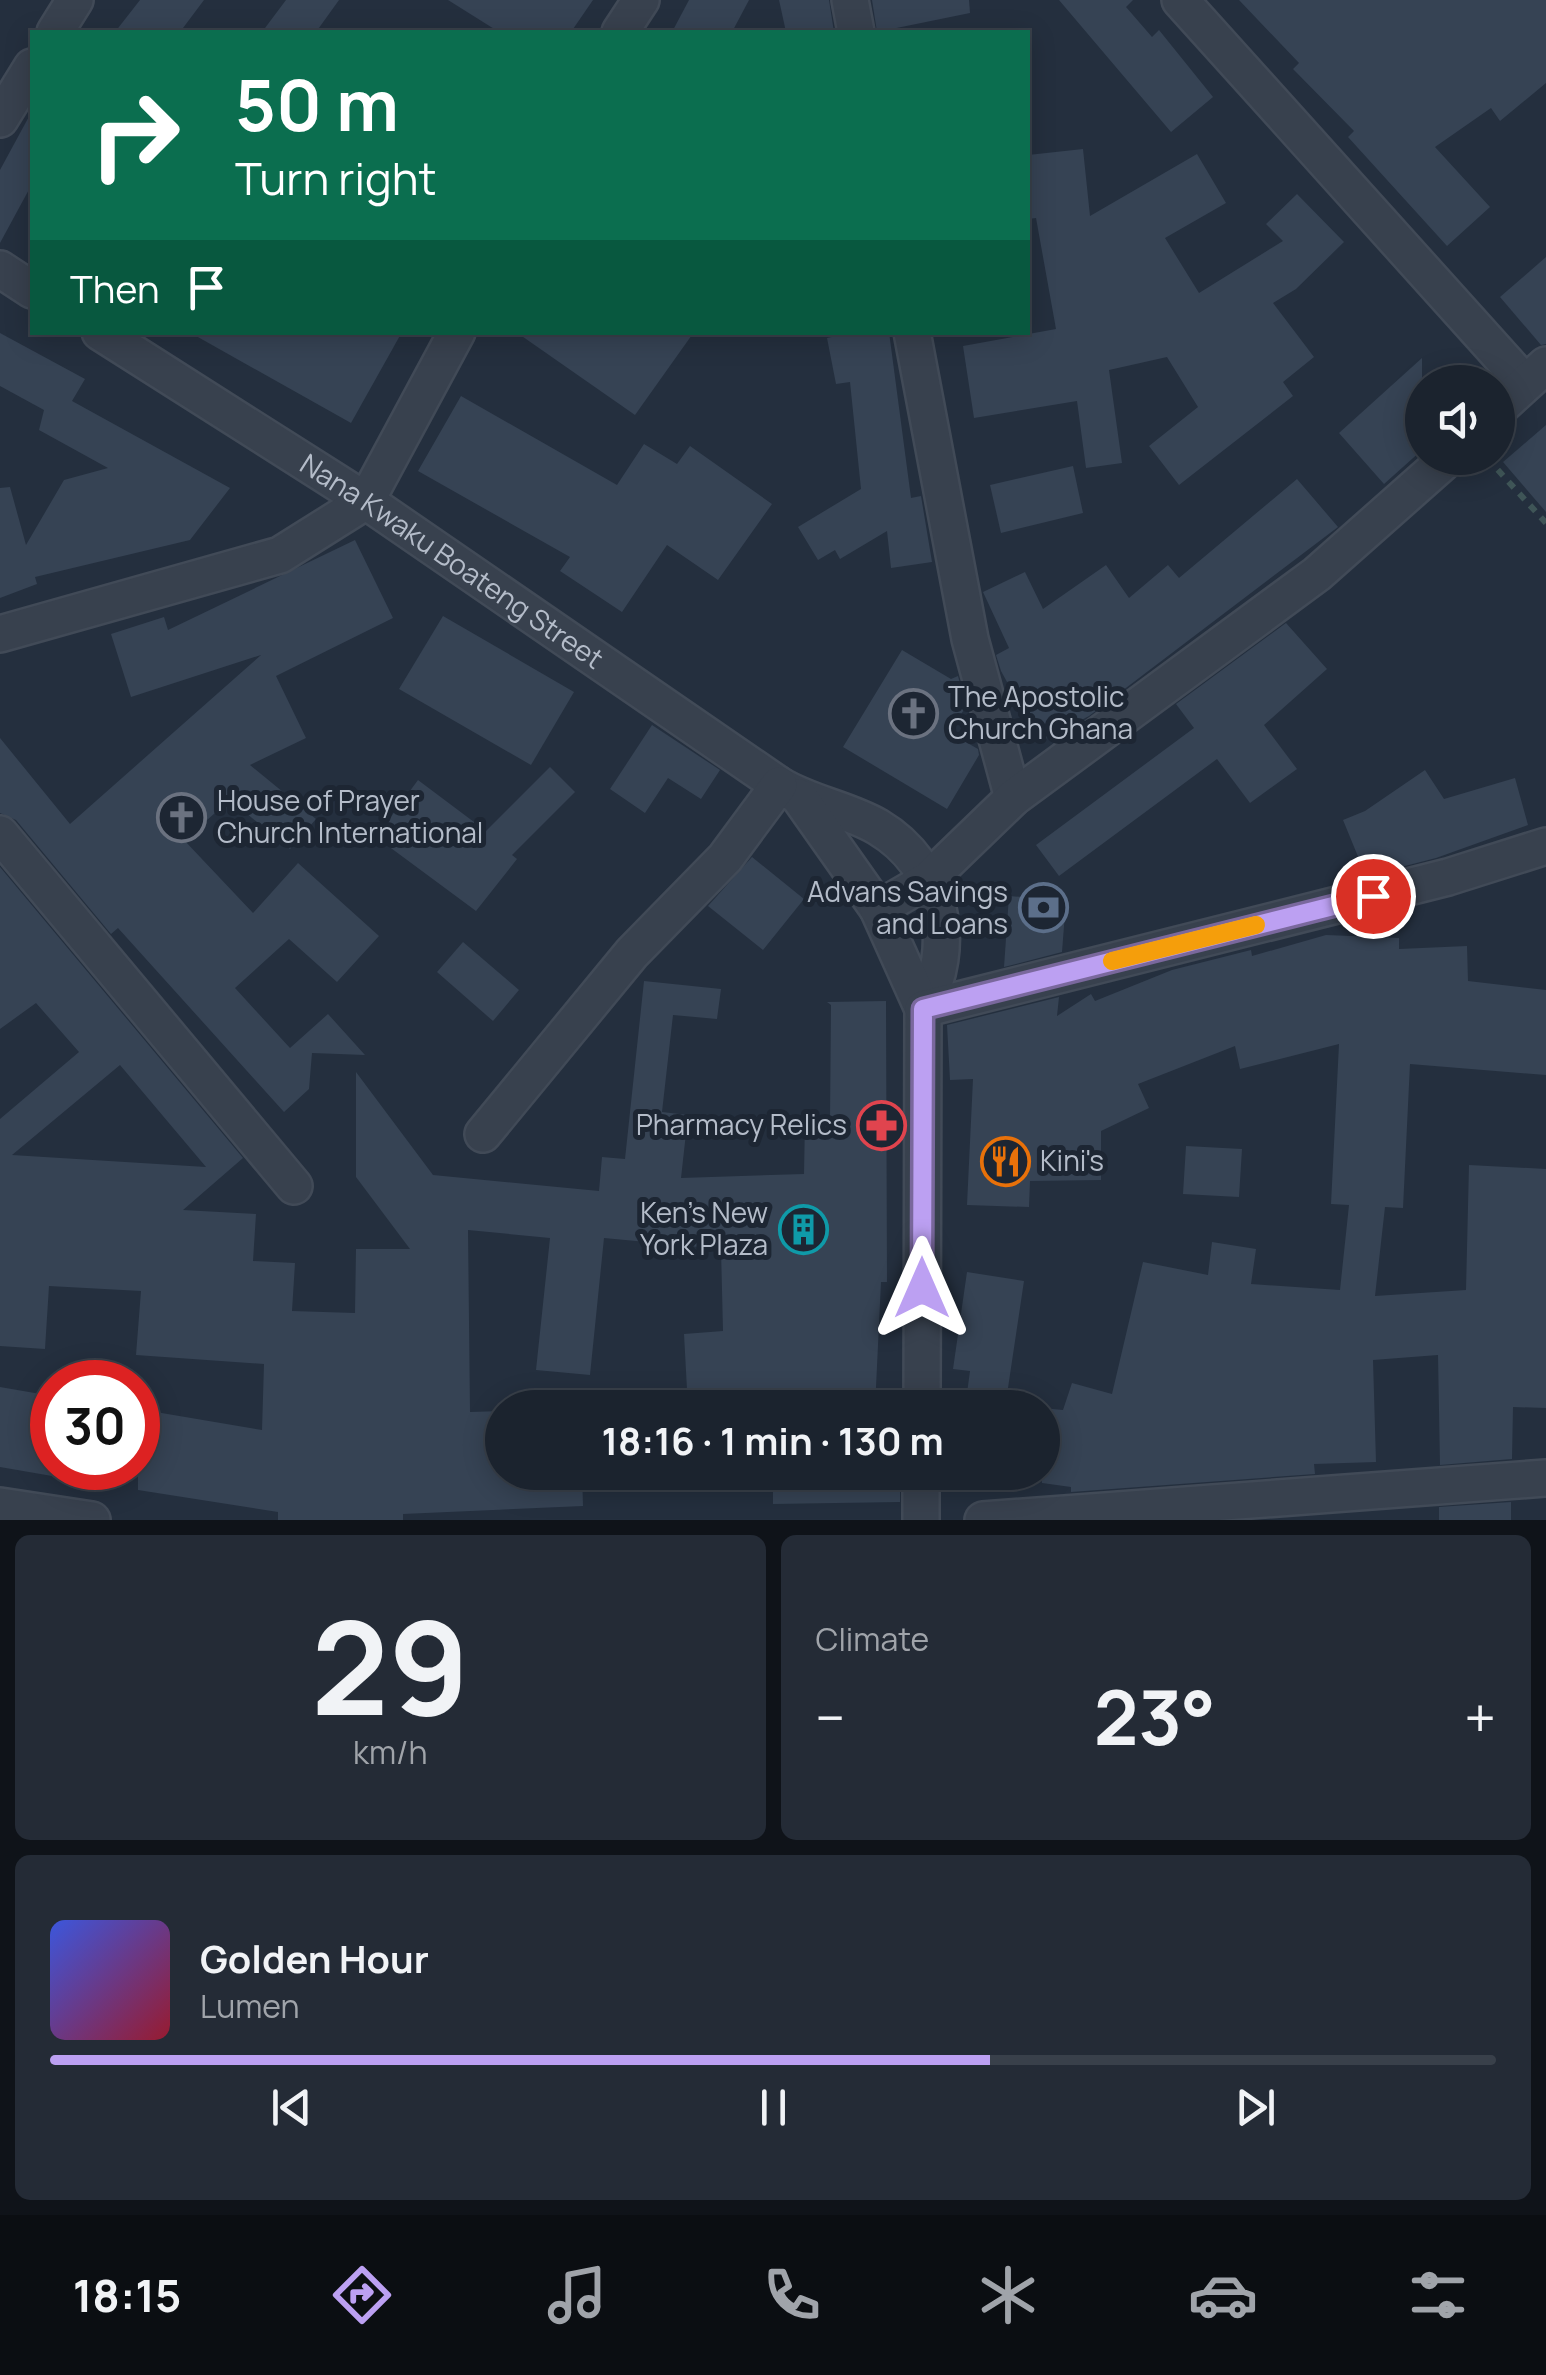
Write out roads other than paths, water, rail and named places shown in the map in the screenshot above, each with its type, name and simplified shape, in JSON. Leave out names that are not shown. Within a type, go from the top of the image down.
[{"type":"street","points":[[55,30],[75,0]]},
{"type":"street","points":[[621,30],[641,0]]},
{"type":"street","points":[[850,0],[856,30]]},
{"type":"street","points":[[1180,0],[1535,373],[1515,392]]},
{"type":"street","points":[[0,118],[30,70]]},
{"type":"street","points":[[0,270],[30,289]]},
{"type":"street","name":"Nana Kwaku Boateng Street","points":[[105,335],[366,501],[789,791]]},
{"type":"street","points":[[0,634],[280,555],[366,501],[455,335]]},
{"type":"street","points":[[913,335],[970,639],[1013,798]]},
{"type":"street","points":[[878,909],[928,880],[1013,798],[1316,574],[1429,475]]},
{"type":"street","points":[[789,791],[880,828],[928,880],[940,907],[944,933],[937,976],[923,1009],[922,1390]]},
{"type":"street","points":[[789,791],[878,909],[923,1009]]},
{"type":"street","points":[[483,1134],[632,953],[789,791]]},
{"type":"street","points":[[0,834],[294,1186]]},
{"type":"street","points":[[923,1009],[1448,877],[1546,846]]},
{"type":"street","points":[[983,1520],[1546,1478]]},
{"type":"street","points":[[921,1520],[922,1490]]},
{"type":"street","points":[[0,1506],[92,1520]]},
{"type":"place","name":"The Apostolic Church Ghana","points":[[913,713]]},
{"type":"place","name":"House of Prayer Church International","points":[[182,817]]},
{"type":"place","name":"Advans Savings and Loans","points":[[1043,908]]},
{"type":"place","name":"Pharmacy Relics","points":[[882,1125]]},
{"type":"place","name":"Kini's","points":[[1005,1161]]},
{"type":"place","name":"Ken's New York Plaza","points":[[803,1229]]}]
